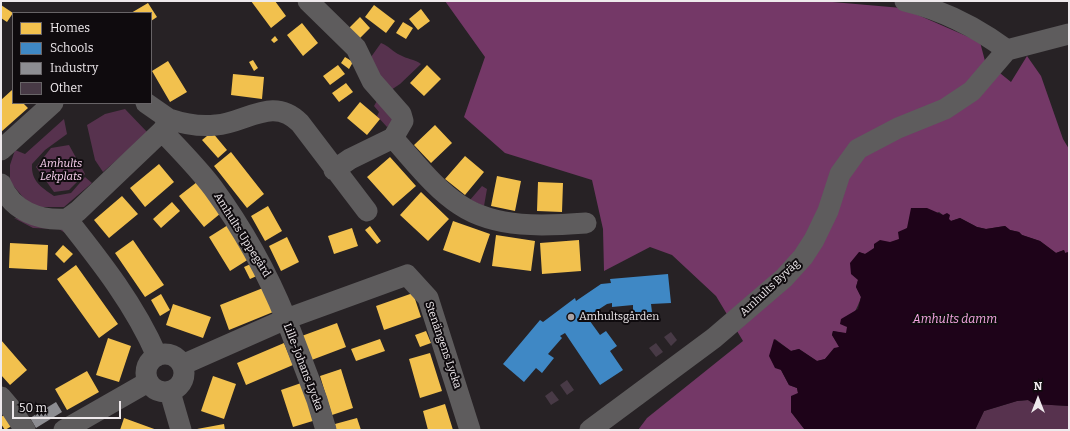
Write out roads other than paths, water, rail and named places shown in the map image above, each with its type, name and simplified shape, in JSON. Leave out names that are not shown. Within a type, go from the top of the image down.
[{"type":"street","points":[[308,1],[356,48],[372,81],[400,114],[403,121],[393,138],[350,159],[334,170]]},
{"type":"street","points":[[905,1],[960,20],[982,32],[1007,50],[1069,34]]},
{"type":"street","name":"Amhults Byväg","points":[[590,430],[714,338],[784,278],[803,258],[814,240],[828,211],[840,174],[858,149],[898,128],[945,109],[972,90],[1007,50]]},
{"type":"street","points":[[1,150],[53,104]]},
{"type":"street","points":[[147,104],[166,125]]},
{"type":"street","points":[[4,198],[29,213],[46,219],[67,219],[78,211],[166,125],[181,123],[217,125],[263,111],[286,112],[300,122],[334,170],[366,211]]},
{"type":"street","name":"Amhults Uppegård","points":[[166,125],[232,215],[269,278],[286,319]]},
{"type":"street","points":[[393,138],[448,196],[461,206],[497,220],[524,224],[546,225],[586,223]]},
{"type":"street","points":[[67,219],[112,275],[144,327],[157,356]]},
{"type":"street","name":"Stenängens Lycka","points":[[286,319],[407,275],[428,298],[470,430]]},
{"type":"street","name":"Lille-Johans Lycka","points":[[182,365],[286,319],[317,400],[326,430]]},
{"type":"street","points":[[157,356],[172,356],[182,365],[184,374],[182,383],[178,388],[170,392],[157,391],[148,382],[147,369],[150,362],[157,356]]},
{"type":"street","points":[[64,430],[148,382]]},
{"type":"street","points":[[170,392],[181,430]]},
{"type":"street","points":[[1,397],[12,410],[25,430]]},
{"type":"water","name":"Amhults damm","points":[[911,208],[927,208],[943,215],[947,213],[950,215],[949,219],[951,221],[960,218],[977,227],[986,229],[1005,226],[1010,230],[1019,232],[1022,235],[1040,241],[1056,253],[1064,250],[1065,253],[1069,252],[1069,406],[1034,404],[1028,400],[1017,401],[984,411],[975,430],[805,430],[791,412],[791,396],[798,393],[797,388],[789,385],[781,370],[775,368],[769,356],[774,339],[791,351],[799,349],[817,361],[825,359],[834,348],[839,347],[832,335],[833,331],[846,333],[847,327],[840,324],[841,319],[858,309],[861,297],[856,287],[858,280],[851,274],[850,263],[859,252],[865,254],[874,248],[874,244],[880,240],[890,242],[899,239],[898,232],[907,228]]},
{"type":"place","name":"Amhultsgården","points":[[571,317]]},
{"type":"park label","name":"Amhults Lekplats","points":[[61,170]]}]
